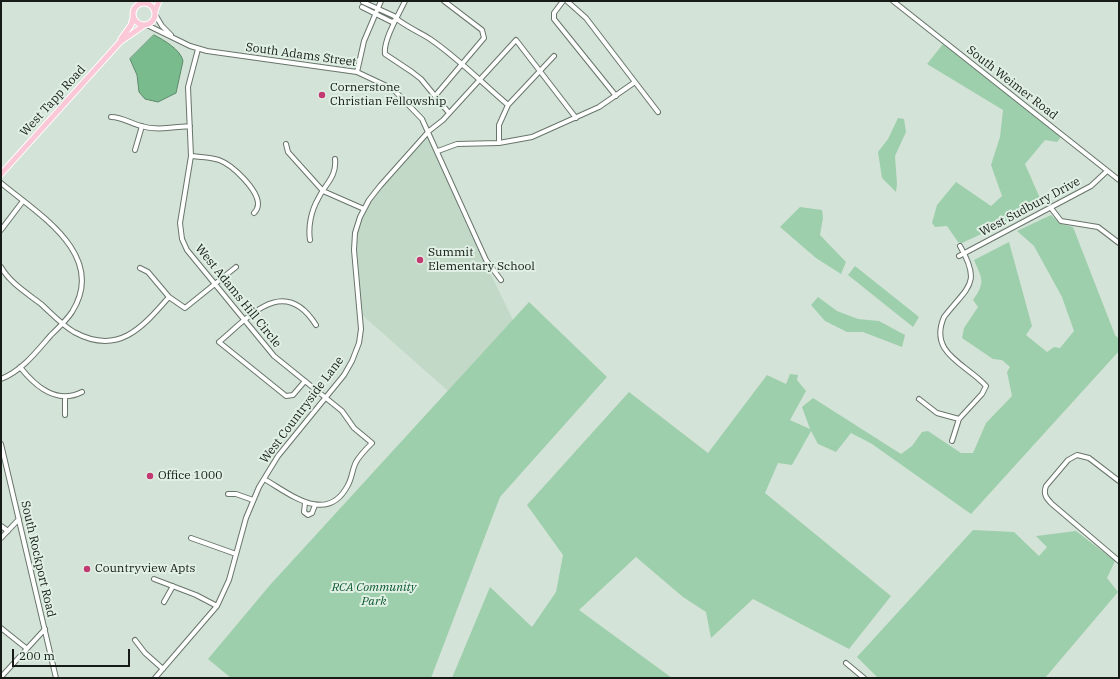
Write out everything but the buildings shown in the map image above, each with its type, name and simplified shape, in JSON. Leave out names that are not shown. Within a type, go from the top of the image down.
[{"type":"main road","name":"West Tapp Road","points":[[120,42],[153,22],[159,1]]},
{"type":"main road","name":"West Tapp Road","points":[[1,174],[120,42],[131,25],[136,7],[148,2],[155,13]]},
{"type":"main road","points":[[133,18],[137,23],[145,26]]},
{"type":"street","points":[[357,72],[364,41],[381,1]]},
{"type":"street","points":[[405,1],[384,49],[385,54],[412,72],[449,113]]},
{"type":"street","points":[[435,96],[484,38],[482,30],[444,1]]},
{"type":"street","points":[[563,1],[554,13],[554,18],[616,96]]},
{"type":"street","points":[[567,1],[586,18],[658,112]]},
{"type":"street","name":"South Weimer Road","points":[[893,1],[1119,180]]},
{"type":"street","points":[[363,4],[378,8],[417,30],[442,48],[508,105]]},
{"type":"street","points":[[363,4],[392,22],[397,20]]},
{"type":"street","name":"South Adams Street","points":[[155,13],[162,26],[176,40]]},
{"type":"street","name":"South Adams Street","points":[[145,26],[198,49],[215,53],[357,72],[393,89],[414,109],[429,131],[486,260],[500,280]]},
{"type":"street","name":"West Countryside Lane","points":[[155,678],[217,606],[229,580],[252,500],[264,478],[278,456],[348,369],[359,343],[361,316],[354,242],[357,226],[364,209],[380,186],[429,131],[449,113],[516,40],[540,69]]},
{"type":"street","name":"West Adams Hill Circle","points":[[198,49],[188,87],[191,156],[180,223],[182,239],[187,250],[274,356],[344,413],[354,428],[372,443],[357,460],[349,484],[343,493],[330,502],[315,505]]},
{"type":"street","points":[[499,143],[499,124],[508,105],[540,69],[554,56]]},
{"type":"street","points":[[540,69],[576,118]]},
{"type":"street","points":[[438,151],[457,144],[499,143],[532,137],[599,107],[635,82]]},
{"type":"street","points":[[111,117],[120,117],[142,126],[158,128],[190,126]]},
{"type":"street","points":[[135,150],[142,126]]},
{"type":"street","points":[[286,144],[288,152],[323,191],[364,209]]},
{"type":"street","points":[[191,156],[220,160],[235,169],[251,189],[256,198],[258,206],[254,213]]},
{"type":"street","points":[[310,240],[309,230],[315,206],[335,171],[335,159]]},
{"type":"street","name":"West Sudbury Drive","points":[[959,256],[1091,186],[1107,171]]},
{"type":"street","points":[[1,182],[64,236],[77,256],[81,277],[79,294],[73,309],[63,323],[20,367],[1,379]]},
{"type":"street","points":[[1,230],[24,201]]},
{"type":"street","points":[[1051,208],[1061,221],[1098,227],[1119,243]]},
{"type":"street","points":[[952,441],[959,419],[982,394],[986,386],[980,379],[953,360],[941,337],[941,324],[944,317],[972,280],[971,268],[960,246]]},
{"type":"street","points":[[1,267],[12,281],[63,323],[73,331],[90,340],[112,341],[131,334],[145,324],[169,297]]},
{"type":"street","points":[[140,268],[148,272],[169,297],[185,308],[192,304],[236,267]]},
{"type":"street","points":[[305,381],[293,395],[286,396],[219,342],[268,304],[282,300],[288,301],[304,311],[316,325]]},
{"type":"street","points":[[20,367],[39,388],[52,394],[65,397],[75,396],[82,392]]},
{"type":"street","points":[[65,397],[65,415]]},
{"type":"street","points":[[919,399],[937,413],[959,419]]},
{"type":"street","name":"South Rockport Road","points":[[1,444],[56,678]]},
{"type":"street","points":[[1119,481],[1087,457],[1077,455],[1068,460],[1046,486],[1044,495],[1047,500],[1119,561]]},
{"type":"street","points":[[264,478],[305,503],[315,505],[312,513],[308,515],[304,512],[305,503]]},
{"type":"street","points":[[228,494],[236,494],[252,500]]},
{"type":"street","points":[[1,538],[19,519]]},
{"type":"street","points":[[1,526],[8,531]]},
{"type":"street","points":[[191,538],[236,554]]},
{"type":"street","points":[[154,579],[196,595],[217,606]]},
{"type":"street","points":[[164,602],[173,586]]},
{"type":"street","points":[[1,628],[26,648]]},
{"type":"street","points":[[1,677],[44,629]]},
{"type":"street","points":[[135,640],[145,653],[163,670]]},
{"type":"street","points":[[846,664],[864,678]]},
{"type":"shaded area","points":[[154,35],[176,49],[183,61],[176,93],[158,102],[145,99],[139,92],[137,75],[130,59]]},
{"type":"shaded area","name":"Summit Elementary School","points":[[430,130],[447,172],[459,209],[513,320],[448,391],[361,314],[353,242],[364,209]]},
{"type":"green space","points":[[943,44],[1061,137],[1057,142],[1045,140],[1025,164],[1043,205],[962,243],[958,242],[947,226],[935,227],[932,223],[937,205],[956,182],[991,206],[1002,196],[991,165],[1000,137],[1003,110],[927,64]]},
{"type":"green space","points":[[898,118],[904,119],[906,132],[895,156],[897,184],[896,192],[882,178],[878,152],[888,139]]},
{"type":"green space","points":[[800,207],[822,210],[823,218],[820,235],[846,262],[841,274],[816,258],[780,227]]},
{"type":"green space","points":[[1051,215],[1061,224],[1073,227],[1115,335],[1119,339],[1119,351],[971,514],[872,444],[851,433],[836,452],[818,444],[811,431],[792,465],[778,463],[765,493],[891,596],[849,649],[753,599],[711,638],[706,612],[683,597],[636,557],[579,610],[672,678],[452,678],[490,587],[532,627],[556,592],[563,555],[527,505],[629,392],[708,453],[767,375],[786,384],[790,374],[798,375],[797,380],[806,391],[790,420],[810,429],[802,407],[813,398],[901,454],[912,446],[922,432],[928,431],[961,453],[973,453],[986,423],[1012,396],[1007,372],[1010,367],[1002,360],[993,359],[962,338],[964,328],[978,307],[973,300],[980,289],[981,276],[974,260],[1009,242],[1032,326],[1026,335],[1047,352],[1054,347],[1060,348],[1074,331],[1062,297],[1034,246],[1017,231]]},
{"type":"green space","points":[[855,266],[919,317],[913,327],[848,275]]},
{"type":"green space","points":[[818,297],[837,311],[858,319],[879,321],[905,335],[902,347],[863,332],[847,332],[825,321],[811,305]]},
{"type":"green space","name":"RCA Community Park","points":[[529,302],[607,377],[500,497],[431,678],[231,678],[208,659],[270,585]]},
{"type":"green space","points":[[973,530],[1014,532],[1039,556],[1047,547],[1036,536],[1076,531],[1115,561],[1107,578],[1118,592],[1045,678],[878,678],[857,657]]},
{"type":"place","name":"Cornerstone Christian Fellowship","points":[[322,95]]},
{"type":"place","name":"Summit Elementary School","points":[[420,260]]},
{"type":"place","name":"Office 1000","points":[[150,476]]},
{"type":"place","name":"Countryview Apts","points":[[87,569]]}]
